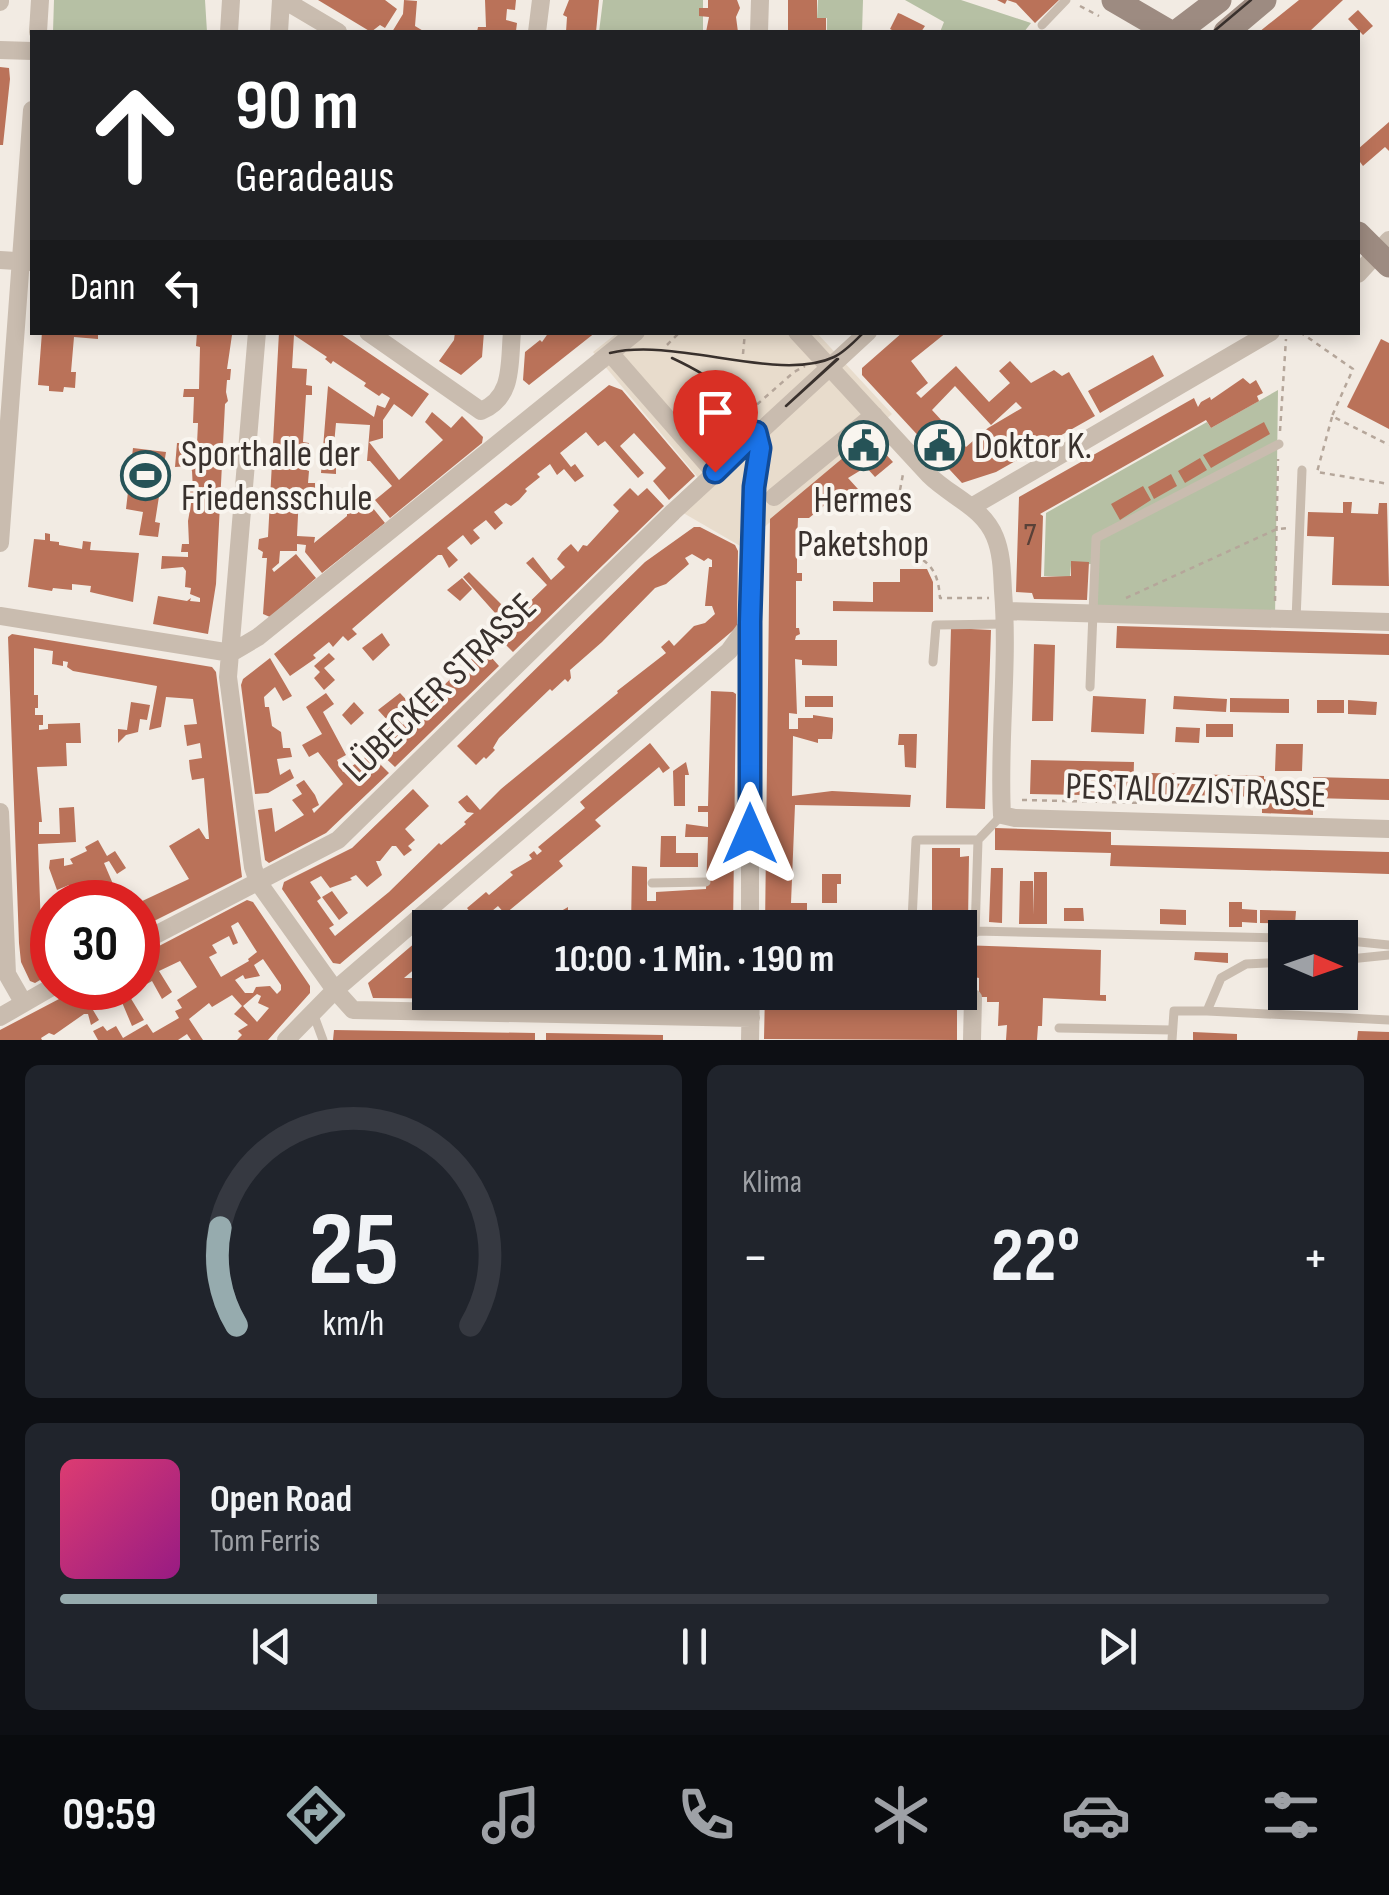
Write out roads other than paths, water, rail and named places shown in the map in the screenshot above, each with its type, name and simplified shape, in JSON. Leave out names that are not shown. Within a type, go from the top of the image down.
[{"type":"street","points":[[38,30],[40,0]]},
{"type":"street","points":[[229,30],[231,0]]},
{"type":"street","points":[[278,30],[282,0],[334,30]]},
{"type":"street","points":[[538,30],[541,0]]},
{"type":"street","points":[[759,30],[760,0]]},
{"type":"street","points":[[1114,0],[1166,30]]},
{"type":"street","points":[[1179,30],[1219,0]]},
{"type":"street","points":[[1228,30],[1264,0]]},
{"type":"street","points":[[0,50],[30,52]]},
{"type":"street","points":[[0,543],[4,422],[28,261],[30,186]]},
{"type":"street","points":[[1360,235],[1385,253],[1360,272]]},
{"type":"street","points":[[0,260],[28,261]]},
{"type":"street","points":[[257,335],[228,677],[258,882],[335,990],[354,1010],[751,1018]]},
{"type":"street","points":[[372,335],[480,411],[494,406],[508,383],[512,335]]},
{"type":"street","points":[[0,616],[230,653],[258,637],[318,590],[632,335]]},
{"type":"street","points":[[800,335],[939,486],[972,506],[995,535],[1004,611],[1001,807]]},
{"type":"street","name":"LÜBECKER STRASSE","points":[[160,933],[338,840],[756,432],[865,335]]},
{"type":"street","points":[[972,506],[1266,335]]},
{"type":"street","points":[[610,353],[715,472]]},
{"type":"street","points":[[774,497],[874,414]]},
{"type":"street","points":[[744,910],[754,487],[760,448],[756,432]]},
{"type":"street","points":[[1004,611],[1389,622]]},
{"type":"street","points":[[286,1040],[335,990],[729,651],[750,622]]},
{"type":"street","name":"PESTALOZZISTRASSE","points":[[1001,807],[1015,818],[1389,830]]},
{"type":"street","points":[[0,812],[7,974],[22,1002]]},
{"type":"street","points":[[0,1017],[30,998]]},
{"type":"street","points":[[750,1040],[751,1010]]},
{"type":"street","points":[[972,1040],[973,1010]]},
{"type":"lane","points":[[1042,25],[1066,0]]},
{"type":"lane","points":[[1090,687],[1096,538],[1279,444]]},
{"type":"lane","points":[[1296,620],[1302,470]]},
{"type":"lane","points":[[932,662],[936,626],[1004,611]]},
{"type":"lane","points":[[1001,807],[978,840],[975,934],[1268,938]]},
{"type":"lane","points":[[912,910],[916,840],[978,840]]},
{"type":"lane","points":[[652,883],[706,882]]},
{"type":"lane","points":[[1358,942],[1389,945]]},
{"type":"lane","points":[[1358,958],[1389,955]]},
{"type":"lane","points":[[1207,1011],[1221,978],[1246,964],[1268,963]]},
{"type":"lane","points":[[1059,1028],[1172,1035],[1174,1011],[1389,1020]]},
{"type":"lane","points":[[313,1013],[323,1040]]},
{"type":"tram line","points":[[1215,30],[1251,0]]},
{"type":"tram line","points":[[610,353],[665,351],[756,363],[811,364],[838,355],[861,335]]},
{"type":"tram line","points":[[672,358],[702,373],[739,404],[760,448]]},
{"type":"tram line","points":[[837,359],[786,406],[838,359]]},
{"type":"place","name":"Hermes Paketshop","points":[[863,446]]},
{"type":"place","name":"Doktor K.","points":[[939,446]]},
{"type":"place","name":"Sporthalle der Friedensschule","points":[[146,476]]}]
